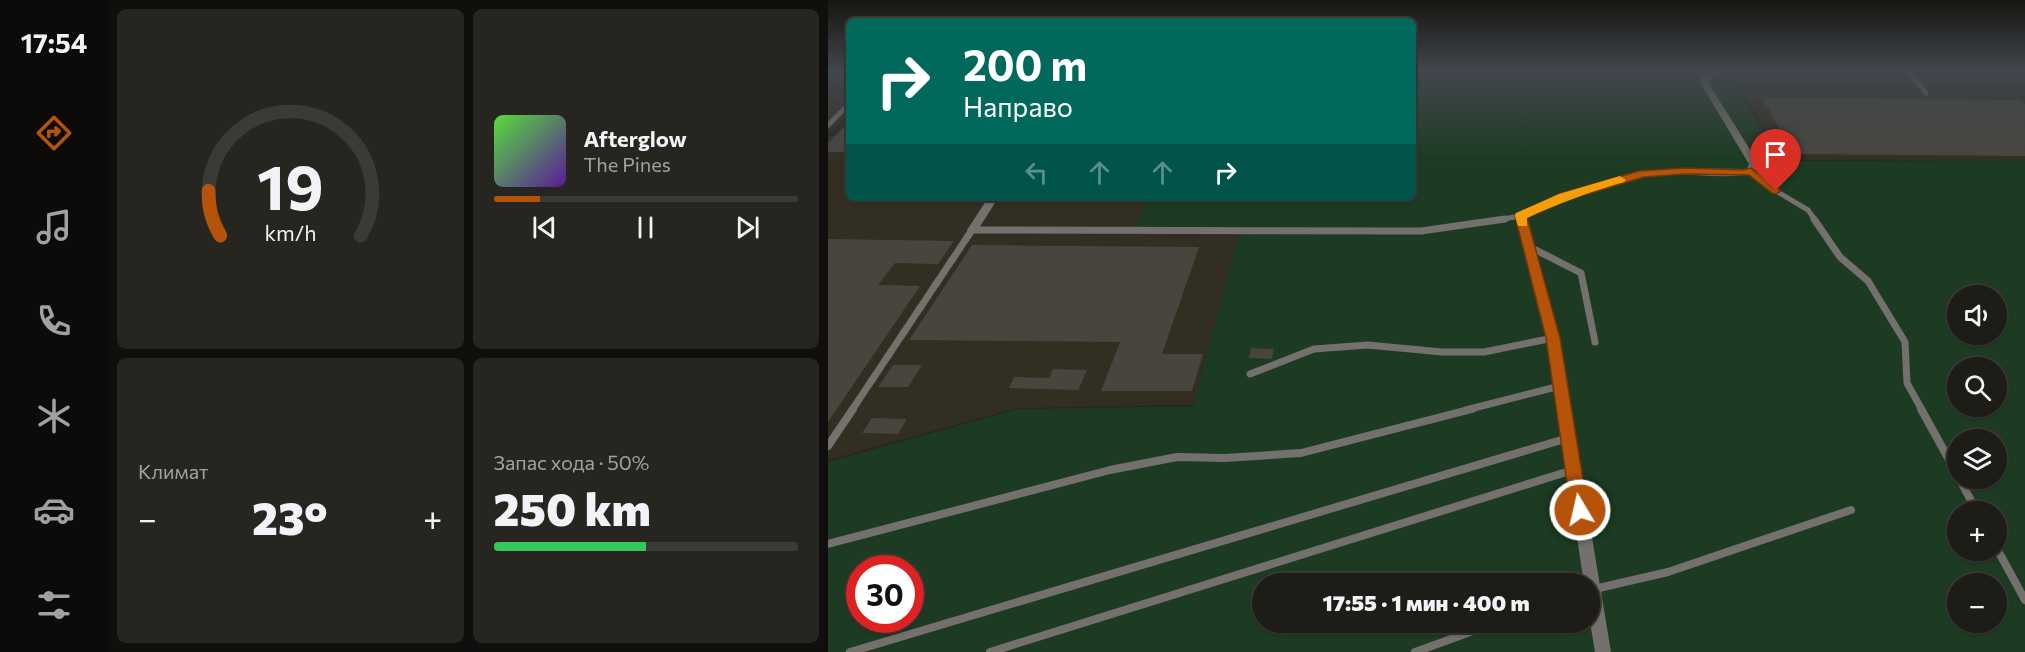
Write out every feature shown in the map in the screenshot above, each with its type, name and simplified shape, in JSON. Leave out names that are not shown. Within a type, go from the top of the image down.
[{"type":"street","points":[[1589,573],[1553,338],[1520,216],[1563,197],[1643,174],[1686,171],[1743,173],[1751,171],[1754,164],[1716,101]]},
{"type":"street","points":[[972,230],[991,201]]},
{"type":"street","points":[[1599,633],[1603,652]]},
{"type":"lane","points":[[828,125],[846,107]]},
{"type":"lane","points":[[1751,171],[1776,191],[1808,210],[1840,257],[1868,281],[1905,342],[1907,383],[1947,457]]},
{"type":"lane","points":[[828,446],[972,230],[1412,231],[1480,224],[1520,216]]},
{"type":"lane","points":[[1528,246],[1581,273],[1595,342]]},
{"type":"lane","points":[[1250,374],[1314,349],[1368,345],[1442,352],[1484,352],[1553,338]]},
{"type":"lane","points":[[828,544],[1110,470],[1177,457],[1225,458],[1301,453],[1560,386]]},
{"type":"lane","points":[[850,652],[1568,438]]},
{"type":"lane","points":[[990,652],[1574,470]]},
{"type":"lane","points":[[1600,587],[1668,572],[1851,510]]},
{"type":"lane","points":[[2004,561],[2025,600]]},
{"type":"lane","points":[[1415,652],[1468,633]]},
{"type":"shaded area","points":[[828,101],[846,101],[846,114],[828,132]]},
{"type":"shaded area","points":[[1749,101],[2025,101],[2025,161],[1781,160]]},
{"type":"shaded area","points":[[828,136],[846,136],[846,201],[1248,201],[1193,405],[1017,408],[828,460]]},
{"type":"green space","points":[[1416,101],[1744,101],[1783,161],[2025,161],[2025,652],[828,652],[828,462],[1018,409],[1193,406],[1240,230],[1135,228],[1148,201],[1416,201]]},
{"type":"building","points":[[1764,101],[2022,101],[2025,104],[2025,156],[1793,154]]},
{"type":"building","points":[[846,125],[846,152],[828,152],[828,143]]},
{"type":"building","points":[[828,239],[954,241],[938,264],[895,263],[878,285],[920,286],[828,422]]},
{"type":"building","points":[[972,245],[1199,247],[1162,354],[1203,354],[1192,391],[1101,391],[1120,342],[909,340]]},
{"type":"building","points":[[1251,348],[1274,349],[1272,359],[1249,358]]},
{"type":"building","points":[[893,365],[922,365],[908,387],[878,387]]},
{"type":"building","points":[[1053,369],[1087,370],[1078,390],[1009,388],[1014,377],[1049,378]]},
{"type":"building","points":[[872,418],[907,419],[898,434],[862,433]]},
{"type":"slow traffic","points":[[1522,223],[1520,216],[1541,206],[1620,180]]},
{"type":"route","points":[[1580,510],[1553,338],[1520,216],[1563,197],[1643,174],[1686,171],[1743,173],[1751,171],[1776,191]]}]
